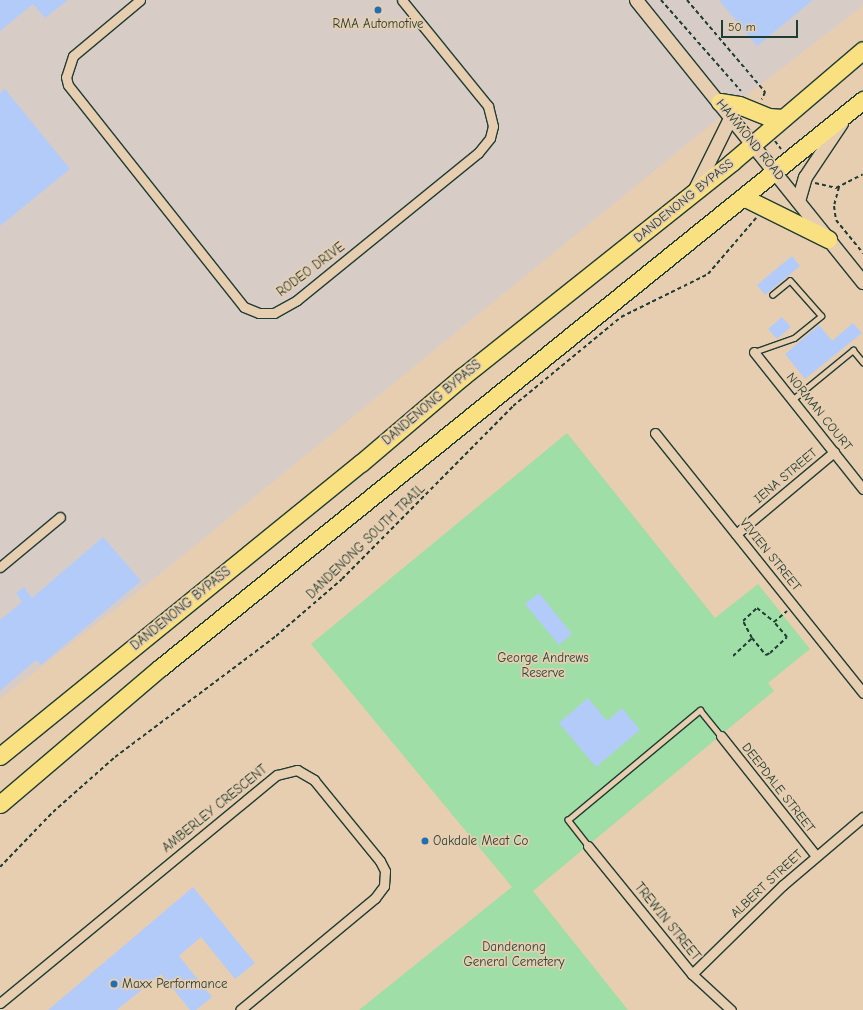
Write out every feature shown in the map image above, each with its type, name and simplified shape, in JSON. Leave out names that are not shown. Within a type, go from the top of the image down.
[{"type":"highway","name":"DANDENONG BYPASS","points":[[0,756],[362,463],[468,372],[753,144],[863,50]]},
{"type":"highway","points":[[720,102],[738,105],[768,117],[783,118]]},
{"type":"highway","points":[[0,804],[160,668],[857,105]]},
{"type":"highway","points":[[743,197],[828,239]]},
{"type":"main road","name":"HAMMOND ROAD","points":[[636,0],[720,102],[863,282]]},
{"type":"main road","points":[[798,201],[813,163],[857,105]]},
{"type":"main road","points":[[693,193],[731,116]]},
{"type":"street","name":"RODEO DRIVE","points":[[140,0],[73,56],[66,77],[68,85],[244,307],[259,313],[274,313],[297,300],[478,153],[490,138],[493,126],[488,106],[402,0]]},
{"type":"street","name":"NORMAN COURT","points":[[754,352],[863,489]]},
{"type":"street","name":"VIVIEN STREET","points":[[655,434],[794,605],[863,693]]},
{"type":"street","name":"IENA STREET","points":[[736,534],[834,452]]},
{"type":"street","points":[[0,566],[60,517]]},
{"type":"street","name":"DEEPDALE STREET","points":[[721,736],[816,856]]},
{"type":"street","name":"AMBERLEY CRESCENT","points":[[0,1003],[277,775],[297,770],[314,780],[380,862],[385,871],[384,886],[376,898],[240,1010]]},
{"type":"street","name":"ALBERT STREET","points":[[692,974],[816,856],[863,817]]},
{"type":"street","name":"TREWIN STREET","points":[[588,846],[692,974],[731,1010]]},
{"type":"lane","points":[[754,352],[794,338],[821,316],[790,281],[774,295]]},
{"type":"lane","points":[[792,400],[853,350],[863,362]]},
{"type":"lane","points":[[588,846],[568,820],[700,710],[721,736]]},
{"type":"path","points":[[661,0],[745,95]]},
{"type":"path","points":[[687,0],[765,92],[760,103]]},
{"type":"path","points":[[857,179],[863,174]]},
{"type":"path","points":[[840,187],[834,206],[836,220],[863,253]]},
{"type":"path","name":"DANDENONG SOUTH TRAIL","points":[[0,867],[53,812],[115,757],[276,636],[342,579],[527,394],[621,318],[708,274],[745,235]]},
{"type":"path","points":[[774,622],[794,605]]},
{"type":"path","points":[[757,608],[774,622],[787,637],[766,655],[752,638],[743,621],[757,608]]},
{"type":"path","points":[[733,656],[752,638]]},
{"type":"shaded area","points":[[0,0],[863,0],[863,6],[751,92],[143,588],[0,699]]},
{"type":"green space","name":"George Andrews Reserve","points":[[567,433],[715,618],[758,584],[810,649],[768,683],[774,691],[533,891],[628,1010],[359,1010],[512,887],[311,644]]},
{"type":"building","points":[[0,0],[68,0],[45,18],[33,4],[0,31]]},
{"type":"building","points":[[719,0],[813,0],[757,46]]},
{"type":"building","points":[[5,89],[70,169],[0,226],[0,93]]},
{"type":"building","points":[[792,256],[800,266],[765,295],[757,285]]},
{"type":"building","points":[[782,317],[791,327],[777,339],[768,329]]},
{"type":"building","points":[[853,323],[862,333],[805,379],[785,354],[819,325],[832,341]]},
{"type":"building","points":[[103,537],[141,581],[41,665],[36,660],[0,691],[0,620],[22,602],[16,593],[24,587],[32,598]]},
{"type":"building","points":[[539,593],[572,634],[559,645],[525,604]]},
{"type":"building","points":[[588,698],[607,721],[622,708],[640,730],[596,767],[559,723]]},
{"type":"building","points":[[193,887],[255,963],[235,979],[201,937],[179,956],[212,997],[196,1010],[190,1010],[161,974],[117,1010],[48,1010]]},
{"type":"place","name":"RMA Automotive","points":[[378,10]]},
{"type":"place","name":"Oakdale Meat Co","points":[[425,841]]},
{"type":"place","name":"Maxx Performance","points":[[114,984]]},
{"type":"park label","name":"Dandenong General Cemetery","points":[[514,956]]}]
